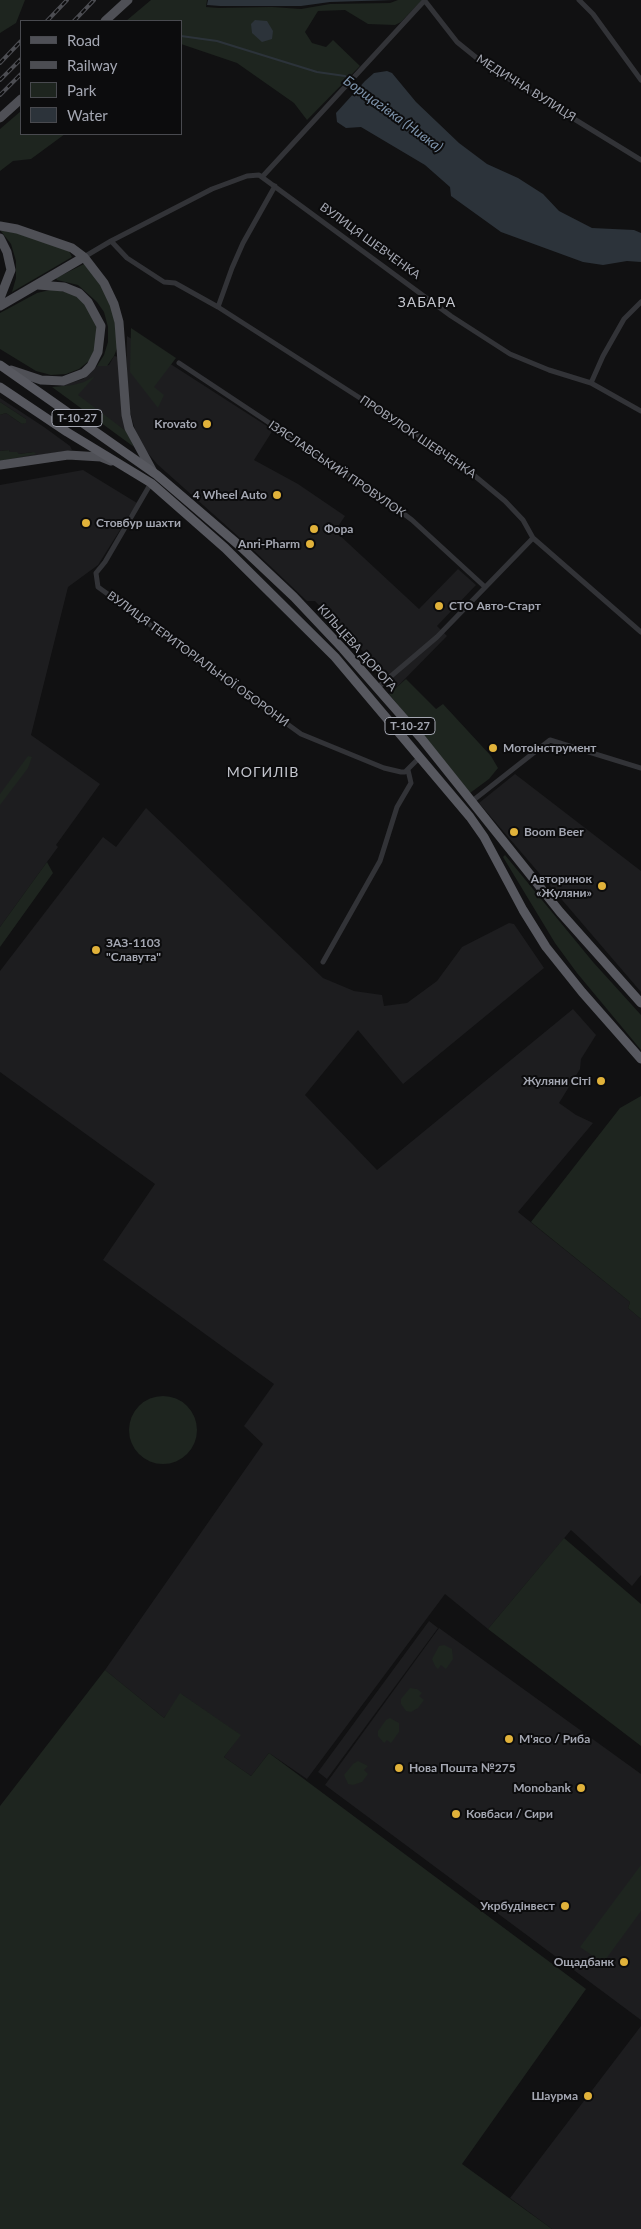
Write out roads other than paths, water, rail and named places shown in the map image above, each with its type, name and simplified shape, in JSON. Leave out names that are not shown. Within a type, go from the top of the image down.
[{"type":"highway","name":"КІЛЬЦЕВА ДОРОГА","points":[[1,366],[153,473],[241,547],[294,597],[421,738],[470,802],[560,912],[641,1004]]},
{"type":"highway","name":"КІЛЬЦЕВА ДОРОГА","points":[[0,386],[66,432],[151,483],[225,548],[282,602],[334,657],[420,758],[484,838],[523,910],[556,961],[641,1059]]},
{"type":"main road","points":[[106,20],[128,0]]},
{"type":"main road","points":[[0,118],[20,100]]},
{"type":"main road","points":[[0,226],[72,248],[84,257],[104,283],[117,312],[121,335],[122,380],[129,428],[153,473]]},
{"type":"main road","points":[[0,238],[8,252],[10,270],[0,298]]},
{"type":"main road","points":[[0,306],[84,257]]},
{"type":"main road","points":[[1,366],[36,379],[51,382],[63,381],[84,373],[91,366],[98,352],[101,326],[88,302],[79,293],[64,287],[38,285]]},
{"type":"main road","points":[[0,465],[68,455],[101,458],[124,466]]},
{"type":"street","points":[[84,257],[111,240],[219,186],[248,176],[263,176],[425,0]]},
{"type":"street","name":"МЕДИЧНА ВУЛИЦЯ","points":[[425,0],[457,42],[483,63],[641,160]]},
{"type":"street","points":[[579,0],[593,14],[641,80]]},
{"type":"street","name":"ВУЛИЦЯ ШЕВЧЕНКА","points":[[263,176],[444,310],[510,354],[549,370],[591,383],[641,411]]},
{"type":"street","points":[[218,307],[243,243],[275,186]]},
{"type":"street","name":"ПРОВУЛОК ШЕВЧЕНКА","points":[[111,240],[126,258],[164,282],[175,283],[218,307],[452,457],[505,501],[523,520],[532,538],[641,632]]},
{"type":"street","points":[[591,383],[603,356],[624,319],[641,302]]},
{"type":"street","name":"ІЗЯСЛАВСЬКИЙ ПРОВУЛОК","points":[[179,363],[384,499],[412,520],[485,587]]},
{"type":"street","name":"ВУЛИЦЯ ТЕРИТОРІАЛЬНОЇ ОБОРОНИ","points":[[151,483],[105,562],[96,573],[98,587],[302,734],[384,768],[405,772],[408,770]]},
{"type":"street","points":[[377,688],[437,637],[532,538]]},
{"type":"street","points":[[470,802],[550,740],[641,768]]},
{"type":"street","points":[[323,962],[380,861],[397,807],[411,783],[408,770],[420,758]]},
{"type":"water","points":[[208,0],[394,0],[330,2],[301,6],[220,6],[207,5]]},
{"type":"water","points":[[255,20],[267,21],[273,31],[272,39],[262,42],[252,33],[251,24]]},
{"type":"water","points":[[387,71],[392,73],[416,102],[459,143],[487,164],[518,178],[543,194],[559,211],[592,228],[634,230],[641,233],[641,262],[627,261],[603,265],[583,262],[501,232],[451,196],[450,187],[425,165],[361,127],[346,128],[337,122],[336,113],[365,81],[374,73]]},
{"type":"waterway","name":"Борщагівка (Нивка)","points":[[182,36],[217,41],[317,72],[345,76],[360,89]]},
{"type":"railway","points":[[48,20],[67,0]]},
{"type":"railway","points":[[75,20],[94,0]]},
{"type":"railway","points":[[0,63],[20,42]]},
{"type":"railway","points":[[0,80],[20,60]]},
{"type":"railway","points":[[0,95],[20,75]]},
{"type":"place","name":"Krovato","points":[[207,424]]},
{"type":"place","name":"4 Wheel Auto","points":[[277,495]]},
{"type":"place","name":"Стовбур шахти","points":[[86,523]]},
{"type":"place","name":"Фора","points":[[314,529]]},
{"type":"place","name":"Anri-Pharm","points":[[310,544]]},
{"type":"place","name":"СТО Авто-Старт","points":[[439,606]]},
{"type":"place","name":"Мотоінструмент","points":[[493,748]]},
{"type":"place","name":"Boom Beer","points":[[514,832]]},
{"type":"place","name":"Авторинок «Жуляни»","points":[[602,886]]},
{"type":"place","name":"ЗАЗ-1103 \"Славута\"","points":[[96,950]]},
{"type":"place","name":"Жуляни Сіті","points":[[601,1081]]},
{"type":"place","name":"М'ясо / Риба","points":[[509,1739]]},
{"type":"place","name":"Нова Пошта №275","points":[[399,1768]]},
{"type":"place","name":"Monobank","points":[[581,1788]]},
{"type":"place","name":"Ковбаси / Сири","points":[[456,1814]]},
{"type":"place","name":"Укрбудінвест","points":[[565,1906]]},
{"type":"place","name":"Ощадбанк","points":[[624,1962]]},
{"type":"place","name":"Шаурма","points":[[588,2096]]},
{"type":"district","name":"ЗАБАРА","points":[[427,302]]},
{"type":"district","name":"МОГИЛІВ","points":[[263,772]]}]
